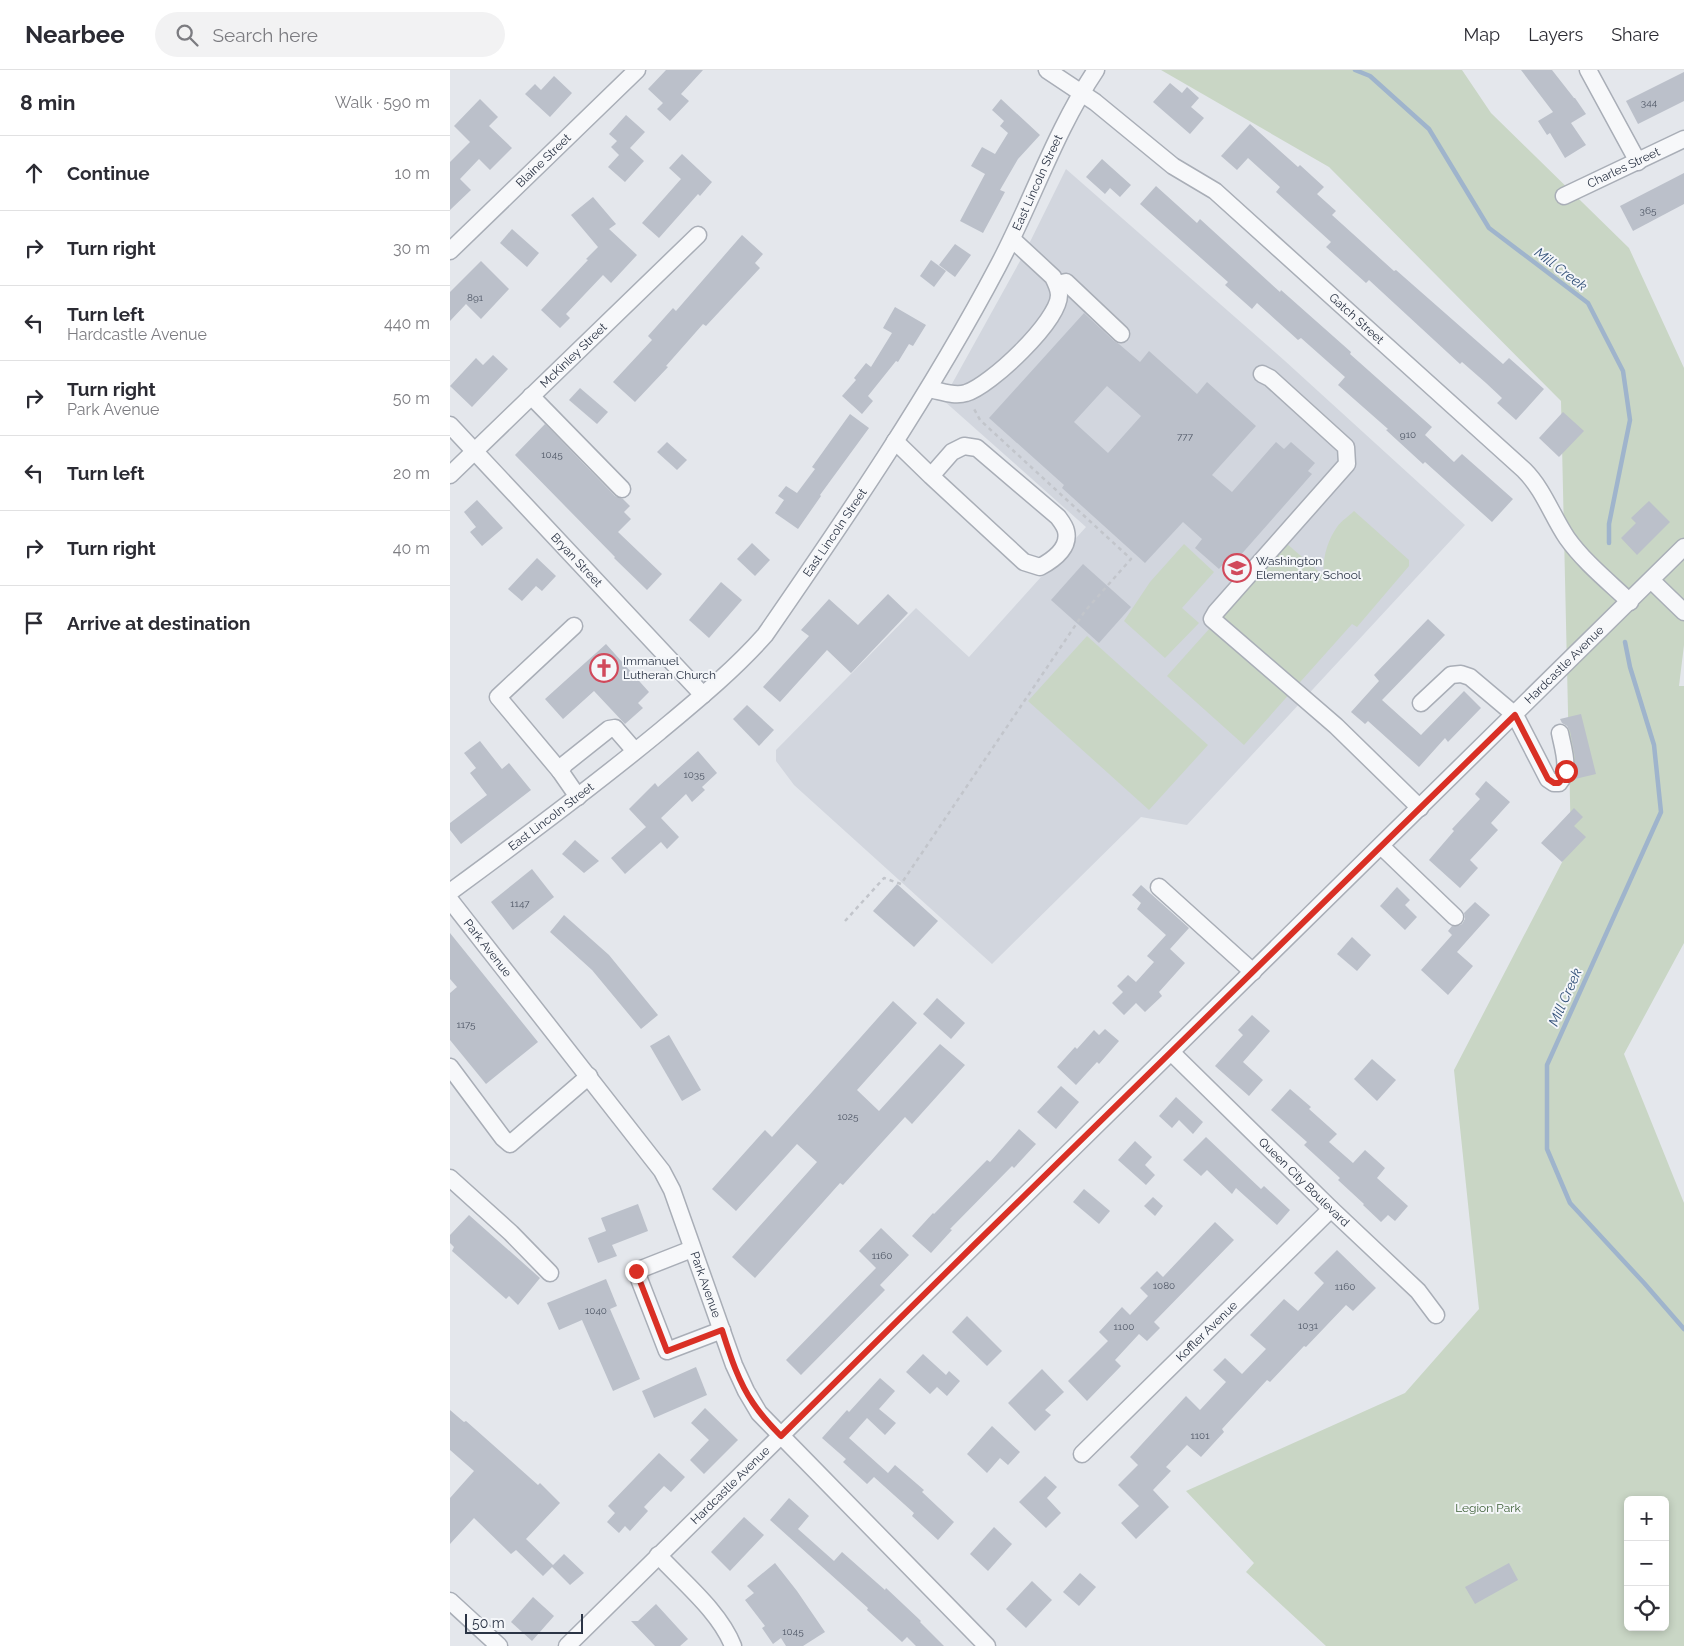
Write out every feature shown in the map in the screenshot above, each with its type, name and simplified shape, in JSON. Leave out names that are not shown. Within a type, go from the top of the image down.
[{"type":"street","name":"Blaine Street","points":[[450,252],[637,70]]},
{"type":"street","name":"Gatch Street","points":[[1047,70],[1082,93],[1172,166],[1216,191],[1524,470],[1540,489],[1560,526],[1577,551],[1630,602]]},
{"type":"street","name":"East Lincoln Street","points":[[450,892],[578,797],[636,751],[703,695],[744,658],[765,635],[929,389],[1012,239],[1071,110],[1096,70]]},
{"type":"street","points":[[1588,70],[1638,162]]},
{"type":"street","name":"Charles Street","points":[[1564,196],[1684,139]]},
{"type":"street","name":"McKinley Street","points":[[450,474],[698,235]]},
{"type":"street","points":[[929,389],[956,395],[966,393],[983,385],[1010,364],[1049,320],[1056,307],[1059,295],[1057,284],[1048,272],[1012,239]]},
{"type":"street","points":[[1057,284],[1066,282],[1121,334]]},
{"type":"street","points":[[1262,374],[1270,378],[1346,447],[1347,464],[1216,612],[1212,619],[1336,726],[1420,808]]},
{"type":"street","points":[[531,396],[622,489]]},
{"type":"street","name":"Bryan Street","points":[[450,425],[703,695]]},
{"type":"street","points":[[895,441],[931,476],[1024,562],[1040,567],[1053,560],[1066,543],[1066,530],[1058,517],[977,448],[964,446],[952,452],[931,476]]},
{"type":"street","name":"Hardcastle Avenue","points":[[567,1646],[1684,548]]},
{"type":"street","points":[[1651,580],[1684,612]]},
{"type":"street","points":[[574,626],[498,697],[560,771],[578,797]]},
{"type":"street","points":[[1421,703],[1451,675],[1461,674],[1470,677],[1515,715],[1548,779],[1554,783],[1559,783],[1566,771],[1560,733]]},
{"type":"street","points":[[560,771],[565,764],[609,729],[615,728],[636,751]]},
{"type":"street","points":[[1380,846],[1455,918]]},
{"type":"street","points":[[1159,887],[1253,972]]},
{"type":"street","name":"Park Avenue","points":[[450,900],[662,1171],[672,1190],[734,1364],[746,1391],[759,1412],[988,1646]]},
{"type":"street","name":"Queen City Boulevard","points":[[1171,1052],[1331,1209],[1418,1291],[1436,1315]]},
{"type":"street","points":[[450,1067],[503,1138],[510,1144],[589,1076]]},
{"type":"street","points":[[450,1178],[511,1233],[550,1273]]},
{"type":"street","name":"Koffler Avenue","points":[[1082,1454],[1331,1209]]},
{"type":"street","points":[[692,1249],[636,1271],[667,1351],[722,1330]]},
{"type":"street","points":[[658,1556],[714,1614],[729,1635],[733,1646]]},
{"type":"street","points":[[450,1601],[499,1646]]},
{"type":"path","points":[[846,921],[884,878],[901,884],[1085,611],[1131,559],[980,420],[966,393]]},
{"type":"shaded area","name":"Washington Elementary School","points":[[1066,169],[1285,361],[1465,525],[1187,825],[1141,817],[992,964],[794,785],[776,761],[776,750],[916,608],[969,657],[1086,527],[943,400],[1025,252]]},
{"type":"green space","name":"Legion Park","points":[[1161,70],[1462,70],[1491,113],[1629,248],[1684,368],[1684,645],[1679,686],[1684,686],[1684,943],[1624,1054],[1684,1203],[1684,1646],[1326,1646],[1246,1572],[1254,1563],[1186,1491],[1405,1393],[1479,1309],[1454,1070],[1571,845],[1561,401],[1329,167]]},
{"type":"green space","points":[[1354,511],[1409,560],[1409,566],[1357,627],[1352,624],[1244,745],[1167,676],[1286,543],[1324,576],[1325,557],[1330,538],[1339,525]]},
{"type":"green space","points":[[1184,544],[1214,572],[1182,608],[1199,623],[1165,658],[1124,621],[1150,582]]},
{"type":"green space","points":[[1087,636],[1208,745],[1149,810],[1028,701]]},
{"type":"building","points":[[666,70],[703,70],[681,94],[689,101],[670,121],[657,109],[663,103],[648,89]]},
{"type":"building","points":[[1521,70],[1552,70],[1586,114],[1571,123],[1586,145],[1565,158],[1550,133],[1547,135],[1538,121],[1553,112]]},
{"type":"building","points":[[1684,72],[1684,101],[1638,124],[1626,101]]},
{"type":"building","points":[[554,76],[572,93],[550,117],[525,94],[535,84],[541,90]]},
{"type":"building","points":[[1170,83],[1182,93],[1187,87],[1199,98],[1191,107],[1204,118],[1190,134],[1153,102]]},
{"type":"building","points":[[480,99],[498,117],[489,126],[512,148],[490,170],[479,159],[460,179],[471,190],[450,210],[450,162],[470,142],[454,126]]},
{"type":"building","points":[[1001,99],[1040,135],[1018,159],[1000,190],[1005,192],[983,233],[960,221],[985,174],[971,166],[982,147],[995,154],[1008,133],[1000,126],[1004,121],[992,110]]},
{"type":"building","points":[[626,115],[645,132],[630,148],[644,161],[625,182],[608,167],[619,155],[611,147],[617,141],[609,134]]},
{"type":"building","points":[[1250,124],[1298,167],[1300,165],[1324,187],[1317,194],[1336,211],[1332,215],[1394,271],[1396,270],[1503,364],[1509,358],[1544,389],[1516,420],[1497,403],[1502,398],[1486,383],[1462,362],[1460,364],[1369,280],[1366,283],[1326,247],[1331,242],[1276,192],[1280,187],[1248,158],[1237,170],[1221,156]]},
{"type":"building","points":[[682,154],[712,182],[700,196],[698,194],[659,238],[642,223],[681,179],[669,168]]},
{"type":"building","points":[[1102,159],[1131,185],[1120,197],[1110,188],[1105,194],[1086,177]]},
{"type":"building","points":[[1684,173],[1684,204],[1633,231],[1620,206]]},
{"type":"building","points":[[1156,186],[1197,223],[1200,219],[1280,292],[1281,290],[1351,352],[1350,354],[1432,427],[1425,435],[1454,462],[1462,454],[1513,499],[1492,522],[1425,462],[1423,464],[1386,430],[1388,429],[1338,385],[1345,377],[1301,338],[1298,340],[1257,303],[1252,309],[1225,285],[1228,282],[1140,204]]},
{"type":"building","points":[[593,197],[616,224],[609,229],[637,255],[611,283],[603,275],[566,314],[570,318],[560,328],[541,310],[598,247],[571,215]]},
{"type":"building","points":[[512,229],[539,253],[527,267],[500,243]]},
{"type":"building","points":[[742,235],[763,254],[755,263],[760,268],[706,326],[703,324],[666,366],[668,367],[635,402],[613,382],[652,340],[648,336],[673,308],[676,311]]},
{"type":"building","points":[[955,244],[971,255],[955,277],[939,265]]},
{"type":"building","points":[[931,260],[946,271],[934,287],[920,276]]},
{"type":"building","points":[[481,261],[509,289],[481,319],[466,304],[450,321],[450,292]]},
{"type":"building","points":[[895,307],[926,325],[913,346],[909,344],[898,362],[896,361],[868,396],[873,401],[862,414],[842,396],[856,380],[854,378],[866,363],[871,367],[892,333],[883,328]]},
{"type":"building","points":[[1084,313],[1140,362],[1149,351],[1197,394],[1207,382],[1256,426],[1212,475],[1232,492],[1276,442],[1284,449],[1291,442],[1315,463],[1308,471],[1312,474],[1231,566],[1226,561],[1219,569],[1195,548],[1202,539],[1183,522],[1145,563],[1062,488],[1064,485],[989,418]],"holes":[[[1107,386],[1141,416],[1108,453],[1074,422]]]},
{"type":"building","points":[[493,355],[508,369],[472,407],[450,386],[476,358],[483,365]]},
{"type":"building","points":[[580,388],[608,412],[597,424],[569,400]]},
{"type":"building","points":[[1563,412],[1584,431],[1559,457],[1539,438]]},
{"type":"building","points":[[850,414],[869,428],[820,495],[798,529],[775,513],[784,500],[778,496],[786,486],[797,493],[815,469],[812,467]]},
{"type":"building","points":[[545,424],[615,496],[623,499],[630,506],[624,512],[631,519],[618,532],[662,574],[647,590],[515,455]]},
{"type":"building","points":[[667,442],[687,460],[677,470],[657,452]]},
{"type":"building","points":[[477,500],[503,528],[482,546],[470,532],[476,527],[464,512]]},
{"type":"building","points":[[1649,501],[1670,522],[1637,555],[1621,538],[1636,523],[1631,518]]},
{"type":"building","points":[[752,543],[770,560],[755,576],[737,559]]},
{"type":"building","points":[[537,558],[556,576],[542,591],[536,586],[522,601],[508,589]]},
{"type":"building","points":[[1083,564],[1131,607],[1099,643],[1051,600]]},
{"type":"building","points":[[721,582],[742,600],[709,638],[689,620]]},
{"type":"building","points":[[888,594],[908,613],[851,673],[827,650],[780,702],[763,687],[809,636],[801,630],[829,599],[858,625]]},
{"type":"building","points":[[1428,619],[1445,635],[1382,700],[1421,735],[1464,691],[1481,708],[1448,742],[1445,738],[1419,767],[1368,721],[1365,724],[1351,712],[1379,681],[1374,675]]},
{"type":"building","name":"Immanuel Lutheran Church","points":[[606,644],[649,692],[638,703],[643,708],[625,724],[594,691],[563,719],[545,699]]},
{"type":"building","points":[[747,705],[774,730],[759,746],[733,719]]},
{"type":"building","points":[[1581,714],[1596,774],[1575,779],[1575,758],[1570,731],[1560,719]]},
{"type":"building","points":[[480,741],[502,769],[509,763],[531,790],[461,844],[450,830],[450,823],[487,795],[470,773],[476,768],[464,753]]},
{"type":"building","points":[[698,751],[717,773],[702,787],[705,790],[692,802],[686,794],[661,818],[679,837],[667,849],[661,842],[625,874],[611,858],[646,827],[629,809],[655,783],[658,787]]},
{"type":"building","points":[[1486,781],[1510,802],[1491,823],[1498,830],[1470,860],[1478,868],[1460,888],[1429,860],[1454,831],[1452,829],[1480,799],[1475,794]]},
{"type":"building","points":[[1574,808],[1583,817],[1574,826],[1586,837],[1562,862],[1541,843]]},
{"type":"building","points":[[575,840],[599,861],[584,873],[562,854]]},
{"type":"building","points":[[532,869],[554,897],[513,930],[491,902]]},
{"type":"building","points":[[897,884],[938,921],[914,947],[873,911]]},
{"type":"building","points":[[1141,885],[1189,928],[1170,949],[1185,963],[1159,992],[1162,996],[1145,1012],[1136,1003],[1124,1015],[1112,1003],[1123,992],[1117,986],[1128,975],[1136,982],[1154,962],[1147,956],[1166,935],[1137,909],[1141,903],[1132,895]]},
{"type":"building","points":[[1397,887],[1410,900],[1405,905],[1417,917],[1405,930],[1380,906]]},
{"type":"building","points":[[1475,902],[1490,915],[1457,952],[1473,966],[1448,995],[1421,970],[1452,935],[1448,931],[1452,926],[1462,924],[1465,919],[1464,913]]},
{"type":"building","points":[[564,915],[609,955],[658,1015],[641,1029],[592,970],[550,932]]},
{"type":"building","points":[[450,933],[538,1042],[486,1084],[450,1040],[450,993],[457,987],[450,979]]},
{"type":"building","points":[[1352,937],[1371,955],[1357,971],[1337,954]]},
{"type":"building","points":[[937,998],[965,1023],[951,1039],[923,1014]]},
{"type":"building","points":[[893,1001],[917,1023],[857,1090],[879,1111],[940,1044],[965,1065],[912,1124],[905,1117],[843,1185],[840,1183],[755,1278],[732,1257],[817,1162],[797,1144],[736,1211],[712,1189],[765,1130],[772,1137]]},
{"type":"building","points":[[1252,1015],[1270,1031],[1243,1062],[1263,1080],[1249,1096],[1215,1066],[1243,1035],[1238,1030]]},
{"type":"building","points":[[1105,1029],[1119,1041],[1099,1064],[1097,1062],[1076,1085],[1057,1067],[1094,1030],[1099,1035]]},
{"type":"building","points":[[669,1035],[701,1090],[682,1101],[650,1046]]},
{"type":"building","points":[[1372,1059],[1396,1080],[1377,1101],[1354,1079]]},
{"type":"building","points":[[1061,1086],[1079,1102],[1056,1129],[1037,1112]]},
{"type":"building","points":[[1290,1089],[1311,1107],[1309,1109],[1337,1134],[1329,1142],[1353,1163],[1365,1150],[1385,1168],[1377,1178],[1408,1206],[1395,1221],[1388,1215],[1381,1222],[1338,1180],[1340,1178],[1304,1145],[1307,1142],[1271,1110]]},
{"type":"building","points":[[1176,1097],[1203,1122],[1193,1134],[1179,1120],[1172,1128],[1159,1116]]},
{"type":"building","points":[[1019,1129],[1036,1144],[1014,1168],[1012,1166],[950,1229],[952,1230],[931,1253],[912,1236],[987,1160],[990,1162]]},
{"type":"building","points":[[1206,1137],[1261,1189],[1264,1186],[1290,1210],[1277,1225],[1236,1188],[1232,1194],[1207,1170],[1201,1176],[1183,1160]]},
{"type":"building","points":[[1135,1141],[1152,1157],[1145,1165],[1155,1175],[1146,1185],[1118,1160]]},
{"type":"building","points":[[1084,1189],[1110,1211],[1099,1224],[1073,1202]]},
{"type":"building","points":[[1153,1197],[1163,1206],[1155,1216],[1144,1206]]},
{"type":"building","points":[[638,1204],[648,1231],[612,1245],[617,1256],[598,1263],[588,1238],[606,1231],[601,1218]]},
{"type":"building","points":[[469,1215],[540,1278],[518,1305],[509,1296],[506,1299],[452,1251],[454,1247],[450,1243],[450,1235]]},
{"type":"building","points":[[1215,1222],[1234,1240],[1154,1322],[1160,1328],[1147,1341],[1139,1334],[1115,1360],[1121,1366],[1087,1401],[1068,1381],[1108,1341],[1099,1332],[1122,1307],[1130,1315],[1148,1296],[1140,1288],[1157,1271],[1163,1277]]},
{"type":"building","points":[[881,1228],[909,1255],[880,1285],[885,1290],[801,1375],[786,1360],[876,1268],[859,1251]]},
{"type":"building","points":[[1337,1250],[1376,1288],[1353,1311],[1346,1305],[1270,1382],[1267,1380],[1222,1429],[1224,1432],[1201,1457],[1187,1445],[1166,1467],[1171,1471],[1153,1490],[1169,1507],[1136,1539],[1121,1523],[1139,1506],[1118,1485],[1138,1465],[1130,1457],[1186,1396],[1200,1410],[1226,1382],[1213,1370],[1225,1358],[1242,1374],[1266,1349],[1250,1335],[1284,1299],[1298,1311],[1324,1283],[1314,1273]]},
{"type":"building","points":[[606,1279],[617,1306],[610,1309],[640,1379],[613,1391],[582,1320],[559,1330],[547,1303]]},
{"type":"building","points":[[967,1316],[1002,1351],[987,1366],[952,1332]]},
{"type":"building","points":[[923,1354],[946,1375],[949,1371],[960,1381],[947,1396],[937,1387],[930,1394],[906,1372]]},
{"type":"building","points":[[696,1367],[707,1395],[654,1418],[642,1391]]},
{"type":"building","points":[[1042,1369],[1064,1392],[1045,1410],[1051,1415],[1035,1431],[1008,1403]]},
{"type":"building","points":[[880,1378],[895,1391],[879,1409],[896,1423],[885,1435],[867,1418],[849,1438],[888,1473],[895,1465],[924,1490],[922,1492],[954,1522],[938,1540],[912,1516],[914,1513],[874,1477],[867,1484],[843,1462],[846,1459],[822,1438]]},
{"type":"building","points":[[705,1408],[738,1440],[704,1474],[690,1460],[709,1440],[691,1423]]},
{"type":"building","points":[[450,1410],[464,1422],[466,1421],[538,1485],[540,1483],[560,1503],[526,1539],[553,1565],[564,1554],[584,1573],[570,1585],[552,1567],[543,1576],[516,1550],[511,1554],[474,1518],[450,1544],[450,1498],[474,1471],[450,1450]]},
{"type":"building","points":[[992,1426],[1020,1452],[1008,1465],[1000,1458],[987,1473],[967,1454]]},
{"type":"building","points":[[659,1453],[685,1477],[671,1492],[664,1486],[644,1507],[648,1511],[630,1531],[625,1526],[619,1533],[607,1522],[615,1513],[608,1506]]},
{"type":"building","points":[[1045,1476],[1057,1487],[1047,1498],[1061,1513],[1046,1528],[1019,1502]]},
{"type":"building","points":[[789,1498],[809,1516],[798,1529],[834,1561],[842,1552],[885,1590],[886,1588],[944,1646],[916,1646],[907,1637],[902,1642],[867,1610],[868,1608],[770,1520]]},
{"type":"building","points":[[744,1517],[764,1535],[730,1571],[711,1552]]},
{"type":"building","points":[[994,1527],[1012,1544],[988,1571],[970,1554]]},
{"type":"building","points":[[775,1563],[825,1632],[803,1646],[786,1646],[781,1638],[773,1644],[762,1628],[765,1626],[745,1600],[754,1593],[747,1586]]},
{"type":"building","points":[[1509,1563],[1518,1580],[1475,1604],[1465,1587]]},
{"type":"building","points":[[1080,1573],[1096,1587],[1079,1606],[1063,1592]]},
{"type":"building","points":[[1032,1581],[1052,1600],[1026,1628],[1006,1609]]},
{"type":"building","points":[[533,1597],[554,1616],[532,1641],[511,1622]]},
{"type":"building","points":[[656,1604],[688,1639],[680,1646],[655,1646],[631,1621],[638,1621]]},
{"type":"waterway","name":"Mill Creek","points":[[1355,70],[1370,76],[1429,129],[1489,228],[1588,303],[1623,371],[1630,420],[1609,524],[1609,543]]},
{"type":"waterway","name":"Mill Creek","points":[[1625,642],[1630,667],[1654,745],[1661,812],[1547,1065],[1547,1149],[1570,1203],[1684,1329]]},
{"type":"place","name":"Washington Elementary School","points":[[1237,568]]},
{"type":"place","name":"Immanuel Lutheran Church","points":[[604,668]]},
{"type":"route","points":[[636,1271],[667,1351],[722,1330],[734,1364],[752,1403],[781,1436],[1515,715],[1548,779],[1554,783],[1559,783],[1566,771]]}]
